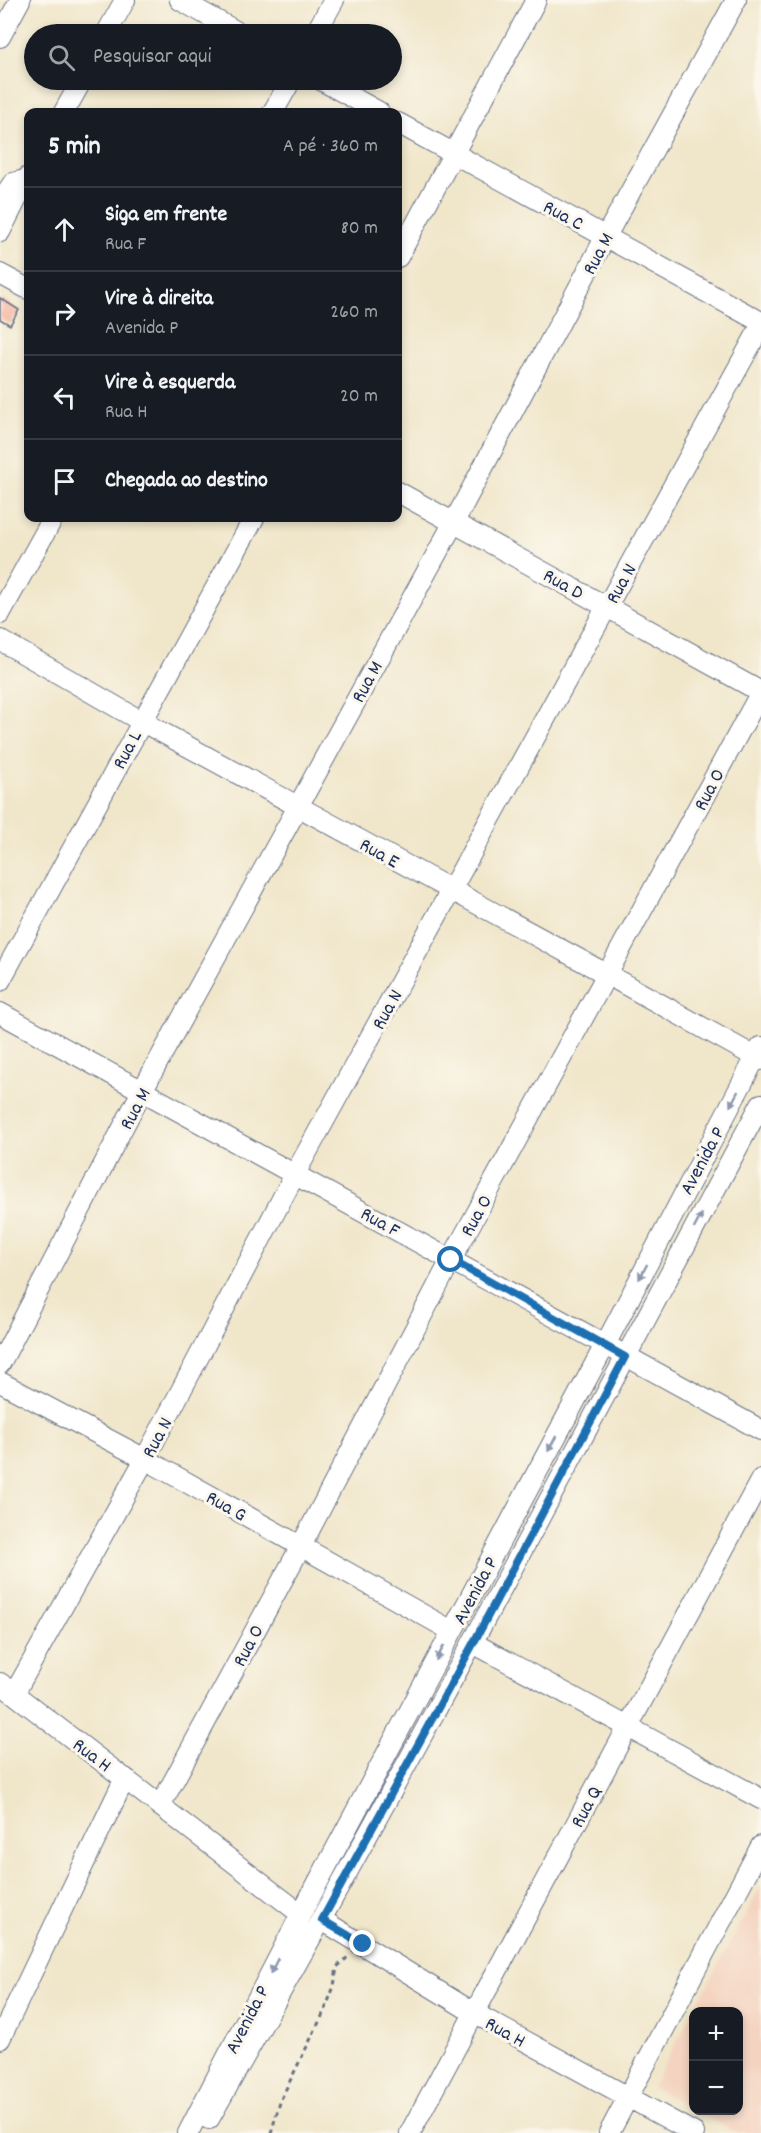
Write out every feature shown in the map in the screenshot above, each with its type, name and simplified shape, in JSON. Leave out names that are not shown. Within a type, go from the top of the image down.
[{"type":"street","points":[[0,37],[20,0]]},
{"type":"street","points":[[112,24],[125,0]]},
{"type":"street","points":[[180,0],[223,24]]},
{"type":"street","points":[[321,24],[334,0]]},
{"type":"street","points":[[402,250],[536,0]]},
{"type":"street","name":"Rua M","points":[[0,1364],[142,1091],[454,522],[736,0]]},
{"type":"street","points":[[66,108],[76,90]]},
{"type":"street","points":[[275,108],[285,90]]},
{"type":"street","points":[[339,90],[372,108]]},
{"type":"street","name":"Rua C","points":[[402,125],[761,324]]},
{"type":"street","points":[[0,202],[13,183],[24,180]]},
{"type":"street","points":[[0,231],[24,185]]},
{"type":"street","points":[[0,274],[24,287]]},
{"type":"street","name":"Rua N","points":[[7,1688],[145,1459],[295,1174],[608,607],[761,324]]},
{"type":"street","name":"Rua D","points":[[402,494],[761,692]]},
{"type":"street","points":[[0,614],[51,522]]},
{"type":"street","name":"Rua L","points":[[0,981],[250,522]]},
{"type":"street","name":"Rua E","points":[[0,640],[297,807],[759,1055]]},
{"type":"street","name":"Rua O","points":[[160,1806],[301,1546],[451,1260],[761,692]]},
{"type":"street","name":"Rua F","points":[[0,1013],[761,1430]]},
{"type":"street","name":"Avenida P","points":[[188,2133],[301,1914],[759,1055]]},
{"type":"street","name":"Avenida P","points":[[201,2133],[322,1920],[473,1644],[761,1104]]},
{"type":"street","name":"Rua G","points":[[0,1382],[145,1459],[452,1631]]},
{"type":"street","name":"Rua Q","points":[[410,2133],[761,1479]]},
{"type":"street","points":[[473,1644],[761,1799]]},
{"type":"street","name":"Rua H","points":[[7,1688],[301,1914]]},
{"type":"street","points":[[0,2039],[125,1778]]},
{"type":"street","points":[[609,2133],[761,1846]]},
{"type":"street","name":"Rua H","points":[[322,1920],[474,2013],[694,2133]]},
{"type":"path","points":[[271,2133],[282,2099],[325,2010],[334,1986],[337,1967],[363,1944]]},
{"type":"shaded area","points":[[761,1886],[761,2133],[737,2133],[703,2115],[743,2115],[743,2007],[695,2007]]},
{"type":"shaded area","points":[[689,2019],[689,2107],[652,2087]]},
{"type":"building","points":[[0,298],[19,310],[10,325],[0,319]]},
{"type":"route","points":[[363,1944],[322,1920],[473,1644],[625,1357],[451,1260]]}]
